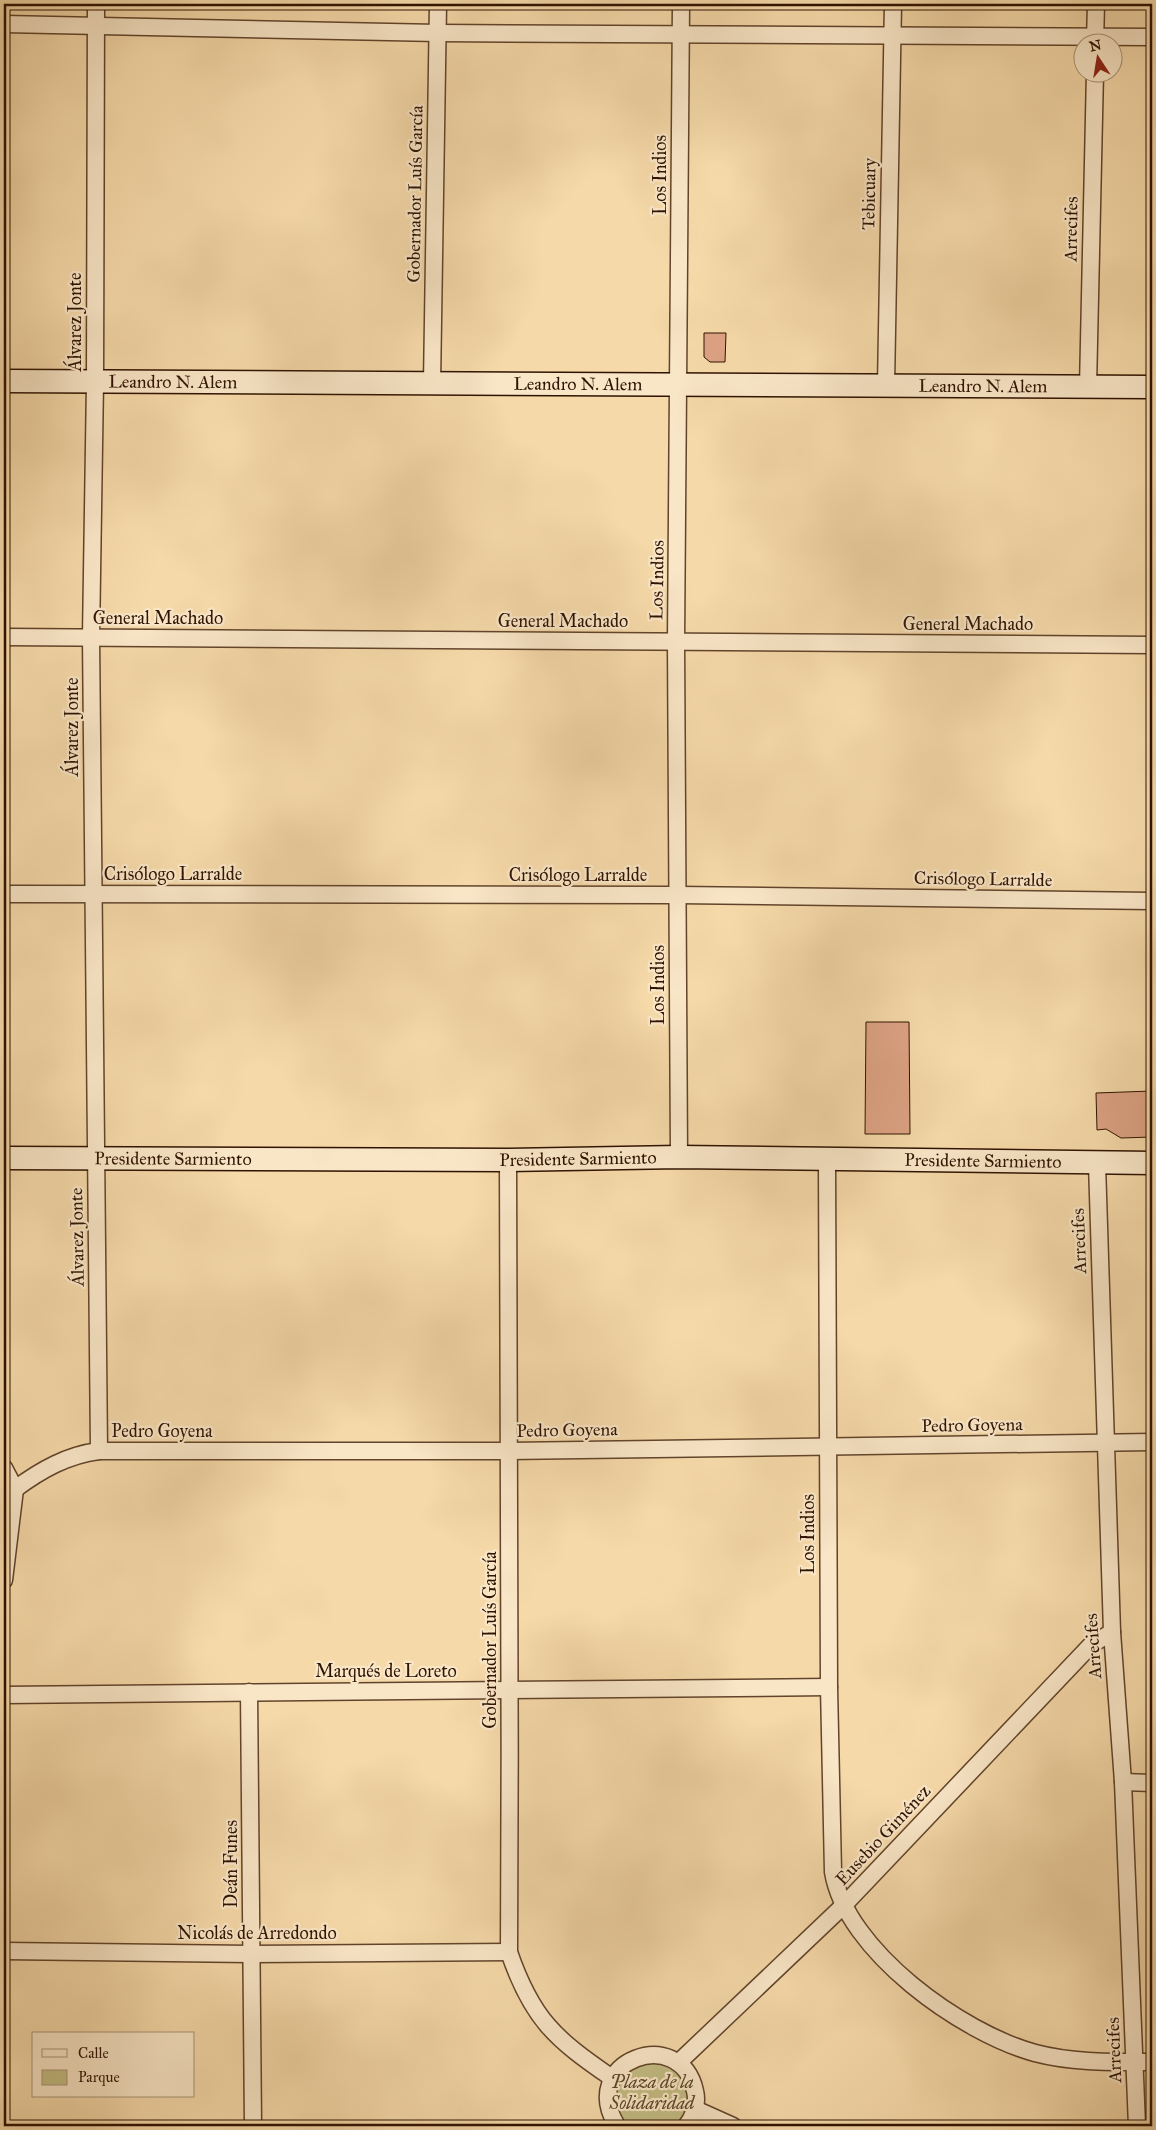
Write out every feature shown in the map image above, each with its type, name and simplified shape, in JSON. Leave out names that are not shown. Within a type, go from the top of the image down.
[{"type":"street","name":"Álvarez Jonte","points":[[96,4],[95,382],[91,637],[99,1451]]},
{"type":"street","name":"Gobernador Luís García","points":[[432,384],[438,4]]},
{"type":"street","name":"Los Indios","points":[[679,1157],[676,642],[681,4]]},
{"type":"street","name":"Tebicuary","points":[[886,386],[893,4]]},
{"type":"street","points":[[1095,32],[1096,4]]},
{"type":"street","points":[[4,24],[438,33],[681,33],[1074,40]]},
{"type":"street","points":[[1124,38],[1152,37]]},
{"type":"street","name":"Arrecifes","points":[[1088,387],[1095,82]]},
{"type":"street","name":"Leandro N. Alem","points":[[4,381],[1152,387]]},
{"type":"street","name":"General Machado","points":[[4,637],[1152,645]]},
{"type":"street","name":"Crisólogo Larralde","points":[[4,894],[678,895],[1152,901]]},
{"type":"street","name":"Presidente Sarmiento","points":[[4,1158],[508,1160],[679,1157],[1097,1164],[1152,1163]]},
{"type":"street","name":"Gobernador Luís García","points":[[508,1160],[508,1451],[511,1690],[509,1952],[518,1979],[542,2020],[559,2040],[612,2078]]},
{"type":"street","name":"Los Indios","points":[[826,1160],[829,1687],[833,1872],[836,1890],[843,1906]]},
{"type":"street","name":"Arrecifes","points":[[1097,1164],[1112,1632],[1123,1782],[1137,2126]]},
{"type":"street","name":"Pedro Goyena","points":[[15,1489],[52,1465],[81,1453],[99,1451],[508,1451],[1152,1442]]},
{"type":"street","points":[[4,1468],[15,1489],[4,1580]]},
{"type":"street","name":"Eusebio Giménez","points":[[678,2063],[843,1906],[1090,1645],[1112,1632]]},
{"type":"street","name":"Marqués de Loreto","points":[[4,1695],[829,1687]]},
{"type":"street","name":"Deán Funes","points":[[249,1692],[253,2126]]},
{"type":"street","points":[[1123,1782],[1152,1782]]},
{"type":"street","points":[[843,1906],[856,1925],[893,1968],[918,1990],[969,2025],[1000,2040],[1034,2052],[1067,2059],[1152,2062]]},
{"type":"street","name":"Nicolás de Arredondo","points":[[4,1951],[251,1954],[509,1952]]},
{"type":"street","points":[[616,2126],[607,2103],[608,2090],[612,2078],[621,2066],[634,2058],[656,2055],[678,2063],[694,2083],[695,2109],[686,2126]]},
{"type":"street","points":[[695,2109],[733,2126]]},
{"type":"green space","name":"Plaza de la Solidaridad","points":[[637,2061],[674,2065],[692,2097],[681,2126],[624,2126],[620,2122],[614,2088]]},
{"type":"building","points":[[704,333],[726,333],[725,362],[710,362],[704,357]]},
{"type":"building","points":[[866,1022],[909,1022],[910,1134],[865,1134]]},
{"type":"building","points":[[1152,1091],[1152,1137],[1121,1138],[1106,1129],[1097,1130],[1096,1093]]}]
